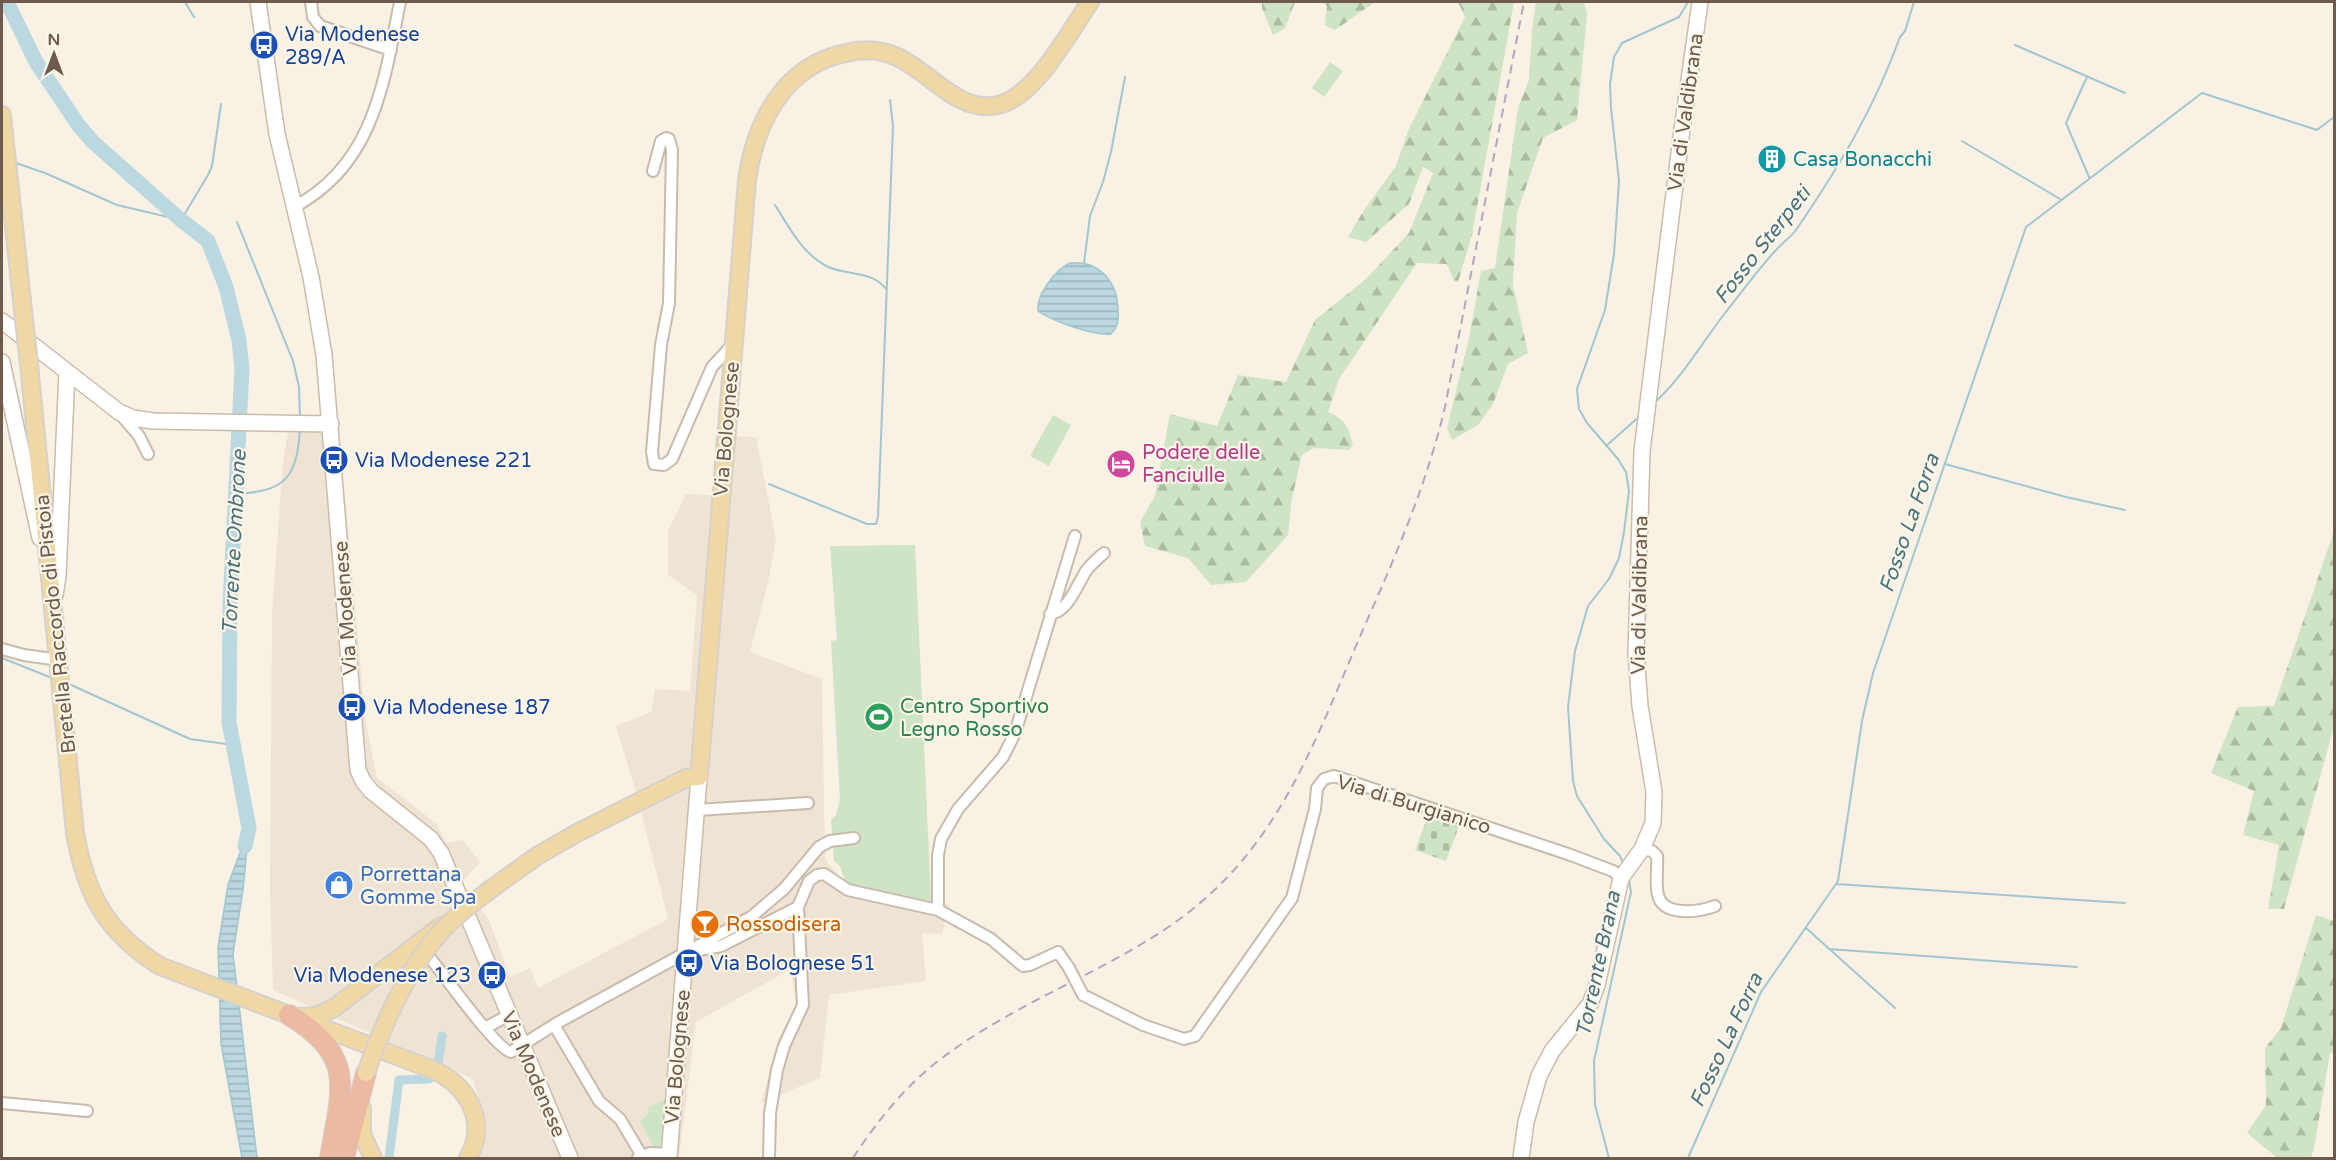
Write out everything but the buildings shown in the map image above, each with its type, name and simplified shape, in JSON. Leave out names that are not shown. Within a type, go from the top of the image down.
[{"type":"highway","points":[[289,1015],[310,1028],[324,1041],[334,1055],[338,1068],[340,1089],[330,1158]]},
{"type":"highway","points":[[344,1158],[366,1073]]},
{"type":"main road","name":"Via Bolognese","points":[[699,777],[749,165],[771,105],[803,70],[819,61],[842,53],[868,50],[888,53],[904,60],[966,103],[989,107],[1000,105],[1022,93],[1037,78],[1090,2]]},
{"type":"main road","name":"Bretella Raccordo di Pistoia","points":[[2,114],[12,201],[10,325],[29,364],[75,833],[84,877],[105,917],[126,941],[160,966],[431,1069],[451,1080],[469,1100],[475,1115],[474,1144],[468,1158]]},
{"type":"main road","points":[[373,1158],[363,1140],[361,1129],[366,1073],[387,1019],[413,971],[438,935],[490,889],[559,843],[686,778],[699,777]]},
{"type":"main road","points":[[289,1015],[304,1018],[321,1014],[338,1005],[458,916]]},
{"type":"street","name":"Via Modenese","points":[[258,2],[275,124],[311,277],[324,355],[358,770],[363,782],[371,791],[431,839],[438,848],[570,1158]]},
{"type":"street","points":[[311,2],[313,18],[320,26],[391,50]]},
{"type":"street","points":[[294,207],[328,185],[358,146],[378,103],[400,2]]},
{"type":"street","name":"Via di Valdibrana","points":[[1521,1158],[1526,1122],[1539,1076],[1552,1051],[1590,1004],[1597,985],[1622,876],[1650,834],[1654,806],[1651,768],[1640,706],[1636,653],[1642,451],[1679,148],[1700,2]]},
{"type":"street","points":[[653,171],[661,141],[669,139],[672,150],[669,303],[661,345],[652,452],[654,464],[664,465],[672,459],[712,366],[733,344]]},
{"type":"street","points":[[10,325],[119,412],[139,436],[148,454]]},
{"type":"street","points":[[2,362],[43,550],[50,567]]},
{"type":"street","points":[[54,601],[58,576],[67,372]]},
{"type":"street","points":[[119,412],[144,420],[164,422],[331,424]]},
{"type":"street","points":[[938,910],[938,855],[941,839],[958,809],[1007,750],[1015,733],[1075,536]]},
{"type":"street","points":[[1050,614],[1058,612],[1087,569],[1104,553]]},
{"type":"street","points":[[2,649],[59,660]]},
{"type":"street","name":"Via di Burgianico","points":[[769,1158],[770,1113],[777,1070],[784,1046],[803,1005],[798,907],[808,881],[821,874],[828,875],[848,890],[938,910],[991,939],[1023,966],[1058,952],[1083,995],[1143,1025],[1184,1039],[1195,1036],[1292,898],[1315,809],[1317,788],[1324,779],[1334,776],[1568,854],[1622,876]]},
{"type":"street","name":"Via Bolognese","points":[[669,1156],[699,777]]},
{"type":"street","points":[[697,810],[808,802]]},
{"type":"street","points":[[431,959],[485,1028],[507,1051],[511,1052],[554,1025],[758,912],[784,889],[819,847],[832,841],[854,838]]},
{"type":"street","points":[[1637,855],[1652,851],[1657,856],[1658,894],[1661,902],[1677,911],[1714,906]]},
{"type":"street","points":[[686,952],[721,946],[798,907]]},
{"type":"street","points":[[485,1028],[509,1015]]},
{"type":"street","points":[[554,1025],[599,1101],[620,1119],[640,1157],[650,1153],[669,1156]]},
{"type":"street","points":[[2,1103],[87,1111]]},
{"type":"shaded area","points":[[289,428],[339,428],[365,718],[377,778],[436,823],[446,843],[463,840],[480,862],[461,883],[489,920],[510,977],[530,968],[538,988],[668,919],[636,792],[616,726],[651,712],[655,689],[690,691],[697,595],[668,575],[668,531],[686,494],[712,495],[716,436],[756,437],[776,539],[768,582],[750,652],[822,679],[825,859],[847,885],[903,897],[928,901],[931,899],[949,905],[942,934],[922,933],[926,981],[829,995],[820,1078],[761,1103],[778,1039],[796,1005],[791,969],[696,1022],[679,1158],[480,1158],[486,1123],[473,1079],[273,990],[270,891],[272,612],[283,461]]},
{"type":"green space","points":[[1262,2],[1295,2],[1285,28],[1273,35],[1262,8]]},
{"type":"green space","points":[[1322,2],[1375,2],[1335,30],[1325,25],[1327,6]]},
{"type":"green space","points":[[1458,2],[1514,2],[1472,235],[1458,282],[1454,281],[1447,264],[1417,263],[1339,379],[1328,412],[1345,424],[1353,444],[1349,450],[1314,448],[1302,455],[1292,498],[1288,535],[1246,582],[1211,585],[1188,558],[1145,546],[1140,522],[1155,496],[1170,414],[1217,426],[1238,375],[1286,382],[1315,320],[1365,280],[1409,233],[1433,173],[1423,167],[1409,204],[1366,242],[1348,237],[1364,210],[1396,166],[1408,131],[1465,17]]},
{"type":"green space","points":[[1536,2],[1584,2],[1587,14],[1577,120],[1543,138],[1517,213],[1513,284],[1528,353],[1508,364],[1493,404],[1478,425],[1452,440],[1447,428],[1469,338],[1481,271],[1495,268],[1518,108],[1529,80]]},
{"type":"green space","points":[[1330,62],[1343,71],[1324,97],[1312,88]]},
{"type":"green space","points":[[1053,415],[1071,425],[1049,466],[1030,456]]},
{"type":"green space","points":[[2334,531],[2334,726],[2284,909],[2268,909],[2279,845],[2243,835],[2254,791],[2211,773],[2238,707],[2274,706]]},
{"type":"green space","name":"Centro Sportivo Legno Rosso","points":[[915,545],[931,899],[924,902],[846,885],[840,866],[834,861],[831,820],[836,815],[840,800],[831,641],[837,640],[830,546]]},
{"type":"green space","points":[[1429,813],[1460,824],[1446,861],[1415,850]]},
{"type":"green space","points":[[2316,915],[2334,921],[2334,1052],[2330,1053],[2311,1158],[2275,1158],[2247,1133],[2266,1105],[2265,1048],[2281,1028]]},
{"type":"green space","points":[[664,1100],[668,1108],[663,1148],[654,1148],[640,1121],[648,1114],[649,1107]]},
{"type":"water","points":[[1070,263],[1090,265],[1105,275],[1111,283],[1115,291],[1118,317],[1117,326],[1111,334],[1095,333],[1073,327],[1038,311],[1040,298],[1048,283]]},
{"type":"water","points":[[249,828],[243,890],[233,954],[257,1158],[242,1158],[221,1044],[218,947],[228,885]]},
{"type":"waterway","name":"Torrente Ombrone","points":[[7,2],[36,62],[79,126],[93,142],[208,241],[226,287],[239,340],[242,369],[230,603],[229,722],[249,828],[245,846]]},
{"type":"waterway","name":"Torrente Ombrone","points":[[10,7],[13,2]]},
{"type":"waterway","points":[[185,2],[194,17]]},
{"type":"waterway","name":"Torrente Brana","points":[[1624,865],[1620,856],[1604,839],[1577,796],[1573,781],[1568,707],[1575,651],[1588,606],[1609,579],[1619,558],[1629,491],[1626,472],[1618,459],[1587,423],[1579,409],[1577,389],[1605,310],[1614,254],[1619,181],[1610,84],[1614,57],[1622,43],[1679,17],[1688,2]]},
{"type":"waterway","name":"Fosso Sterpeti","points":[[1654,403],[1683,371],[1750,281],[1779,246],[1794,233],[1812,207],[1841,160],[1879,89],[1900,37],[1905,31],[1914,2]]},
{"type":"waterway","points":[[2015,45],[2125,93]]},
{"type":"waterway","points":[[1084,263],[1090,216],[1111,152],[1125,77]]},
{"type":"waterway","points":[[2087,77],[2066,123],[2089,177]]},
{"type":"waterway","name":"Fosso La Forra","points":[[1688,1158],[1761,992],[1838,881],[1862,721],[1873,673],[2026,227],[2202,93],[2317,130],[2334,117]]},
{"type":"waterway","points":[[769,484],[867,524],[876,524],[893,126],[890,100]]},
{"type":"waterway","points":[[13,162],[45,173],[117,205],[181,220],[212,166],[221,104]]},
{"type":"waterway","points":[[1962,141],[2060,199]]},
{"type":"waterway","points":[[775,205],[797,239],[817,261],[834,269],[874,279],[886,289]]},
{"type":"waterway","points":[[237,222],[293,361],[299,387],[300,419]]},
{"type":"waterway","name":"Fosso Sterpeti","points":[[1606,446],[1641,415]]},
{"type":"waterway","points":[[236,494],[266,490],[285,479],[295,461],[300,431]]},
{"type":"waterway","points":[[1945,464],[2066,497],[2125,510]]},
{"type":"waterway","points":[[2,658],[52,678]]},
{"type":"waterway","points":[[69,684],[190,739],[233,745]]},
{"type":"waterway","name":"Torrente Brana","points":[[1609,1158],[1595,1105],[1594,1061],[1631,892],[1629,879]]},
{"type":"waterway","points":[[1836,884],[2125,903]]},
{"type":"waterway","points":[[1806,928],[1895,1008]]},
{"type":"waterway","points":[[1829,949],[2077,967]]},
{"type":"waterway","points":[[438,1064],[442,1036]]},
{"type":"waterway","points":[[389,1158],[399,1080],[429,1079],[432,1076]]},
{"type":"railway","points":[[853,1158],[893,1104],[917,1079],[942,1058],[1025,1006],[1140,945],[1205,899],[1237,867],[1264,832],[1287,795],[1326,716],[1398,549],[1429,465],[1445,407],[1524,2]]},
{"type":"place","name":"Via Modenese 289/A","points":[[264,45]]},
{"type":"place","name":"Casa Bonacchi","points":[[1772,159]]},
{"type":"place","name":"Via Modenese 221","points":[[334,460]]},
{"type":"place","name":"Podere delle Fanciulle","points":[[1121,464]]},
{"type":"place","name":"Via Modenese 187","points":[[352,707]]},
{"type":"place","name":"Centro Sportivo Legno Rosso","points":[[879,717]]},
{"type":"place","name":"Porrettana Gomme Spa","points":[[339,885]]},
{"type":"place","name":"Rossodisera","points":[[705,924]]},
{"type":"place","name":"Via Bolognese 51","points":[[689,963]]},
{"type":"place","name":"Via Modenese 123","points":[[492,975]]}]
